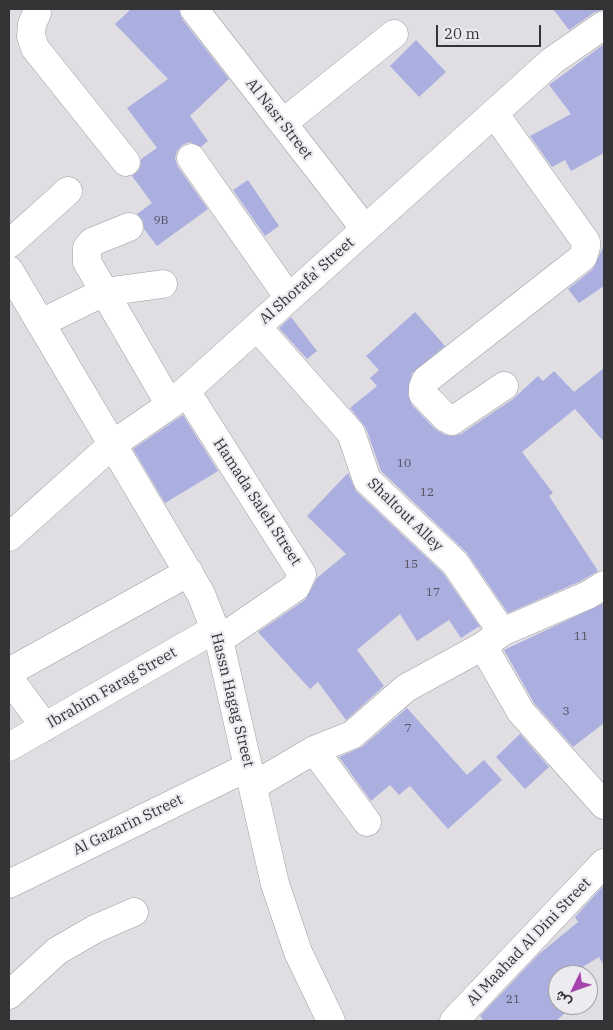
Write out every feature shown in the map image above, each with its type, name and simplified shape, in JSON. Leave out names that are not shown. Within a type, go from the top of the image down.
[{"type":"street","name":"Al Nasr Street","points":[[194,9],[365,229]]},
{"type":"street","points":[[40,19],[32,24],[35,48],[126,162]]},
{"type":"street","name":"Al Shorafa' Street","points":[[9,537],[113,444],[178,398],[552,61],[604,25]]},
{"type":"street","points":[[283,123],[394,34]]},
{"type":"street","points":[[494,113],[586,242],[583,257],[426,380],[422,387],[423,394],[446,418],[452,421],[504,386]]},
{"type":"street","points":[[191,158],[289,298]]},
{"type":"street","points":[[9,244],[68,191]]},
{"type":"street","points":[[130,227],[92,242],[88,248],[86,262],[104,292],[178,398]]},
{"type":"street","name":"Hassn Hagag Street","points":[[9,270],[201,594],[217,634],[275,884],[298,952],[331,1021]]},
{"type":"street","points":[[41,323],[104,292],[163,284]]},
{"type":"street","name":"Shaltout Alley","points":[[257,327],[351,433],[367,480],[455,563],[493,639],[520,712],[604,805]]},
{"type":"street","name":"Hamada Saleh Street","points":[[178,398],[302,574],[296,586],[217,634]]},
{"type":"street","points":[[9,672],[189,572]]},
{"type":"street","name":"Al Gazarin Street","points":[[9,884],[250,776],[352,735],[406,688],[493,639],[588,595],[604,585]]},
{"type":"street","name":"Ibrahim Farag Street","points":[[9,746],[217,634]]},
{"type":"street","points":[[9,678],[45,727]]},
{"type":"street","points":[[314,750],[358,821]]},
{"type":"street","name":"Al Maahad Al Dini Street","points":[[454,1021],[604,863]]},
{"type":"street","points":[[9,995],[57,951],[95,929],[134,912]]},
{"type":"building","points":[[131,9],[179,9],[182,19],[229,79],[190,116],[208,141],[201,147],[190,142],[182,145],[177,151],[175,159],[178,167],[208,209],[157,246],[144,229],[143,221],[137,214],[152,203],[132,176],[140,168],[141,159],[157,148],[127,108],[168,79],[115,24]]},
{"type":"building","points":[[553,9],[604,10],[595,12],[569,30]]},
{"type":"building","points":[[416,40],[446,72],[419,97],[390,66]]},
{"type":"building","points":[[604,44],[604,153],[571,171],[565,160],[552,167],[530,136],[571,114],[549,85]]},
{"type":"building","points":[[248,180],[279,226],[265,236],[233,190]]},
{"type":"building","points":[[604,245],[604,286],[579,303],[568,289],[593,269]]},
{"type":"building","points":[[415,312],[445,346],[412,373],[408,395],[412,405],[435,429],[445,435],[461,434],[513,399],[538,376],[543,381],[554,371],[574,392],[604,368],[604,442],[575,409],[522,452],[553,493],[549,496],[598,571],[581,581],[508,613],[466,552],[381,471],[366,428],[350,408],[377,386],[370,378],[379,370],[366,356]]},
{"type":"building","points":[[291,317],[317,351],[307,359],[279,328]]},
{"type":"building","points":[[183,415],[218,471],[165,503],[133,449]]},
{"type":"building","points":[[348,473],[356,491],[443,573],[481,628],[478,627],[461,638],[449,620],[417,641],[400,614],[357,650],[384,686],[346,720],[318,682],[310,689],[258,632],[305,600],[317,578],[346,554],[307,516]]},
{"type":"building","points":[[604,603],[604,723],[573,747],[534,703],[504,650]]},
{"type":"building","points":[[407,708],[467,775],[484,760],[502,780],[448,829],[410,786],[399,795],[390,785],[371,801],[339,757],[362,747]]},
{"type":"building","points":[[520,734],[549,767],[525,789],[496,757]]},
{"type":"building","points":[[604,885],[604,966],[599,957],[586,965],[548,965],[548,1015],[563,1015],[556,1021],[484,1021],[480,1016],[539,954],[578,922],[575,917]]}]
